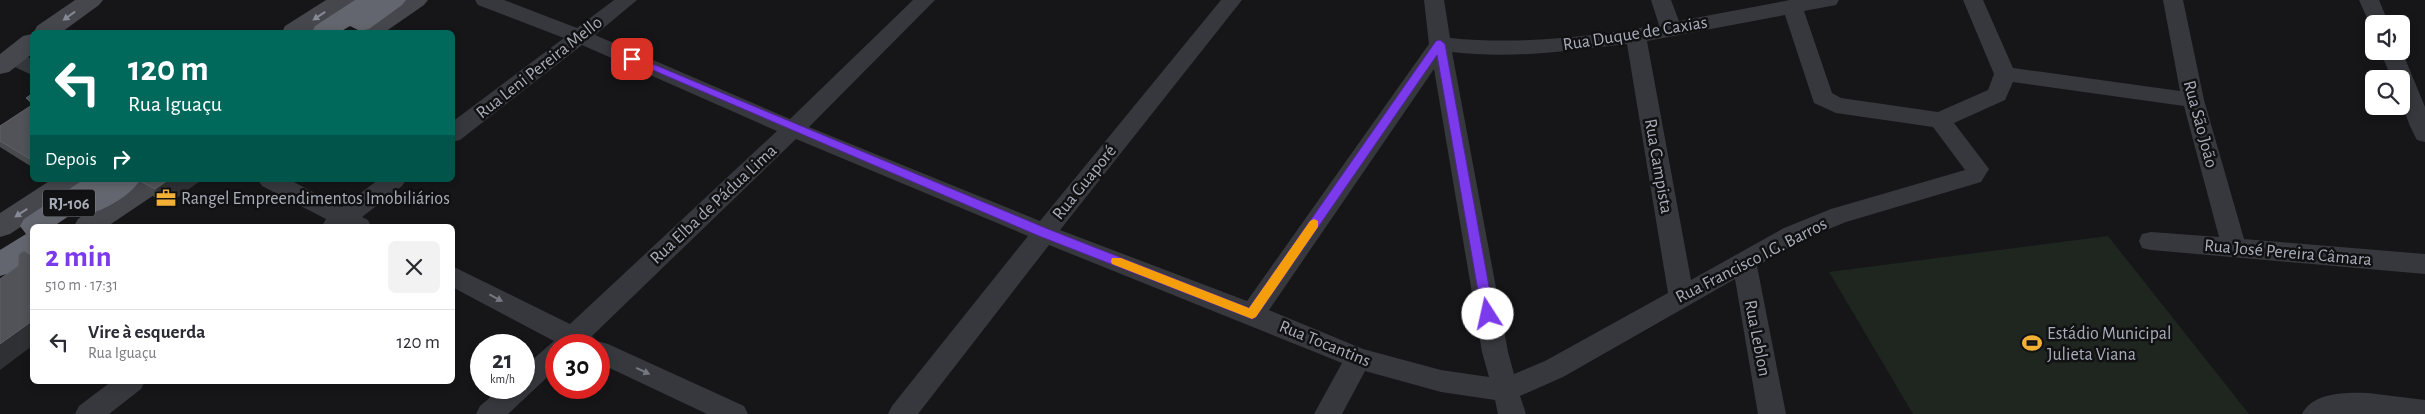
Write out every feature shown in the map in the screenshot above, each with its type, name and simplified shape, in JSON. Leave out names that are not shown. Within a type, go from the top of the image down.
[{"type":"highway","points":[[327,30],[372,0]]},
{"type":"highway","points":[[349,30],[394,0]]},
{"type":"highway","name":"RJ-106","points":[[38,224],[101,182]]},
{"type":"highway","name":"RJ-106","points":[[61,224],[123,182]]},
{"type":"highway","name":"RJ-106","points":[[0,249],[30,229]]},
{"type":"highway","points":[[0,265],[30,244]]},
{"type":"street","points":[[49,30],[91,0]]},
{"type":"street","points":[[297,30],[343,0]]},
{"type":"street","points":[[372,30],[416,0]]},
{"type":"street","name":"Rua Tocantins","points":[[485,0],[579,36],[793,129],[1044,232],[1358,358],[1442,381],[1506,390]]},
{"type":"street","name":"Rua Leni Pereira Mello","points":[[455,132],[627,0]]},
{"type":"street","name":"Rua Elba de Pádua Lima","points":[[581,334],[925,0]]},
{"type":"street","name":"Rua Guaporé","points":[[902,414],[1044,232],[1232,0]]},
{"type":"street","points":[[1434,0],[1440,44],[1495,352],[1512,414]]},
{"type":"street","points":[[1660,0],[1671,29]]},
{"type":"street","name":"Rua Duque de Caxias","points":[[1440,44],[1488,49],[1529,48],[1636,36],[1829,0]]},
{"type":"street","points":[[1792,6],[1822,98],[1836,106],[1940,120],[1997,95],[2005,74],[1974,0]]},
{"type":"street","name":"Rua São João","points":[[2172,0],[2193,100],[2234,247]]},
{"type":"street","points":[[2369,0],[2375,15]]},
{"type":"street","name":"Rua Campista","points":[[1636,36],[1681,295]]},
{"type":"street","points":[[1252,314],[1440,44]]},
{"type":"street","points":[[15,64],[30,45]]},
{"type":"street","points":[[2395,60],[2425,134]]},
{"type":"street","points":[[2005,74],[2193,100]]},
{"type":"street","name":"Rua Francisco I.G. Barros","points":[[1506,390],[1554,369],[1681,295],[1794,234],[1839,215],[1973,176],[1977,169],[1940,120]]},
{"type":"street","points":[[0,227],[68,182]]},
{"type":"street","points":[[91,224],[153,182]]},
{"type":"street","points":[[273,182],[346,224],[392,182]]},
{"type":"street","name":"Rua José Pereira Câmara","points":[[2151,241],[2425,264]]},
{"type":"street","name":"Rua Leblon","points":[[1744,262],[1772,414]]},
{"type":"street","points":[[0,287],[30,265]]},
{"type":"street","points":[[455,277],[551,334]]},
{"type":"street","points":[[610,356],[734,414]]},
{"type":"street","points":[[1328,414],[1358,358]]},
{"type":"street","name":"Rua Elba de Pádua Lima","points":[[535,374],[545,366]]},
{"type":"street","points":[[89,414],[128,384]]},
{"type":"street","points":[[490,414],[507,399]]},
{"type":"street","points":[[2316,413],[2331,405],[2362,404],[2425,410]]},
{"type":"shaded area","name":"Estádio Municipal Julieta Viana","points":[[2108,236],[2249,414],[1913,414],[1829,272]]},
{"type":"building","points":[[30,106],[30,159],[0,141],[0,126]]},
{"type":"building","points":[[142,182],[165,182],[155,189]]},
{"type":"building","points":[[24,251],[30,255],[30,322],[0,344],[0,279],[18,266],[19,254]]},
{"type":"slow traffic","points":[[1117,261],[1252,314],[1314,224]]},
{"type":"place","name":"Rangel Empreendimentos Imobiliários","points":[[166,198]]},
{"type":"place","name":"Estádio Municipal Julieta Viana","points":[[2032,343]]},
{"type":"route","points":[[632,59],[793,129],[1044,232],[1252,314],[1440,44],[1488,314]]}]
